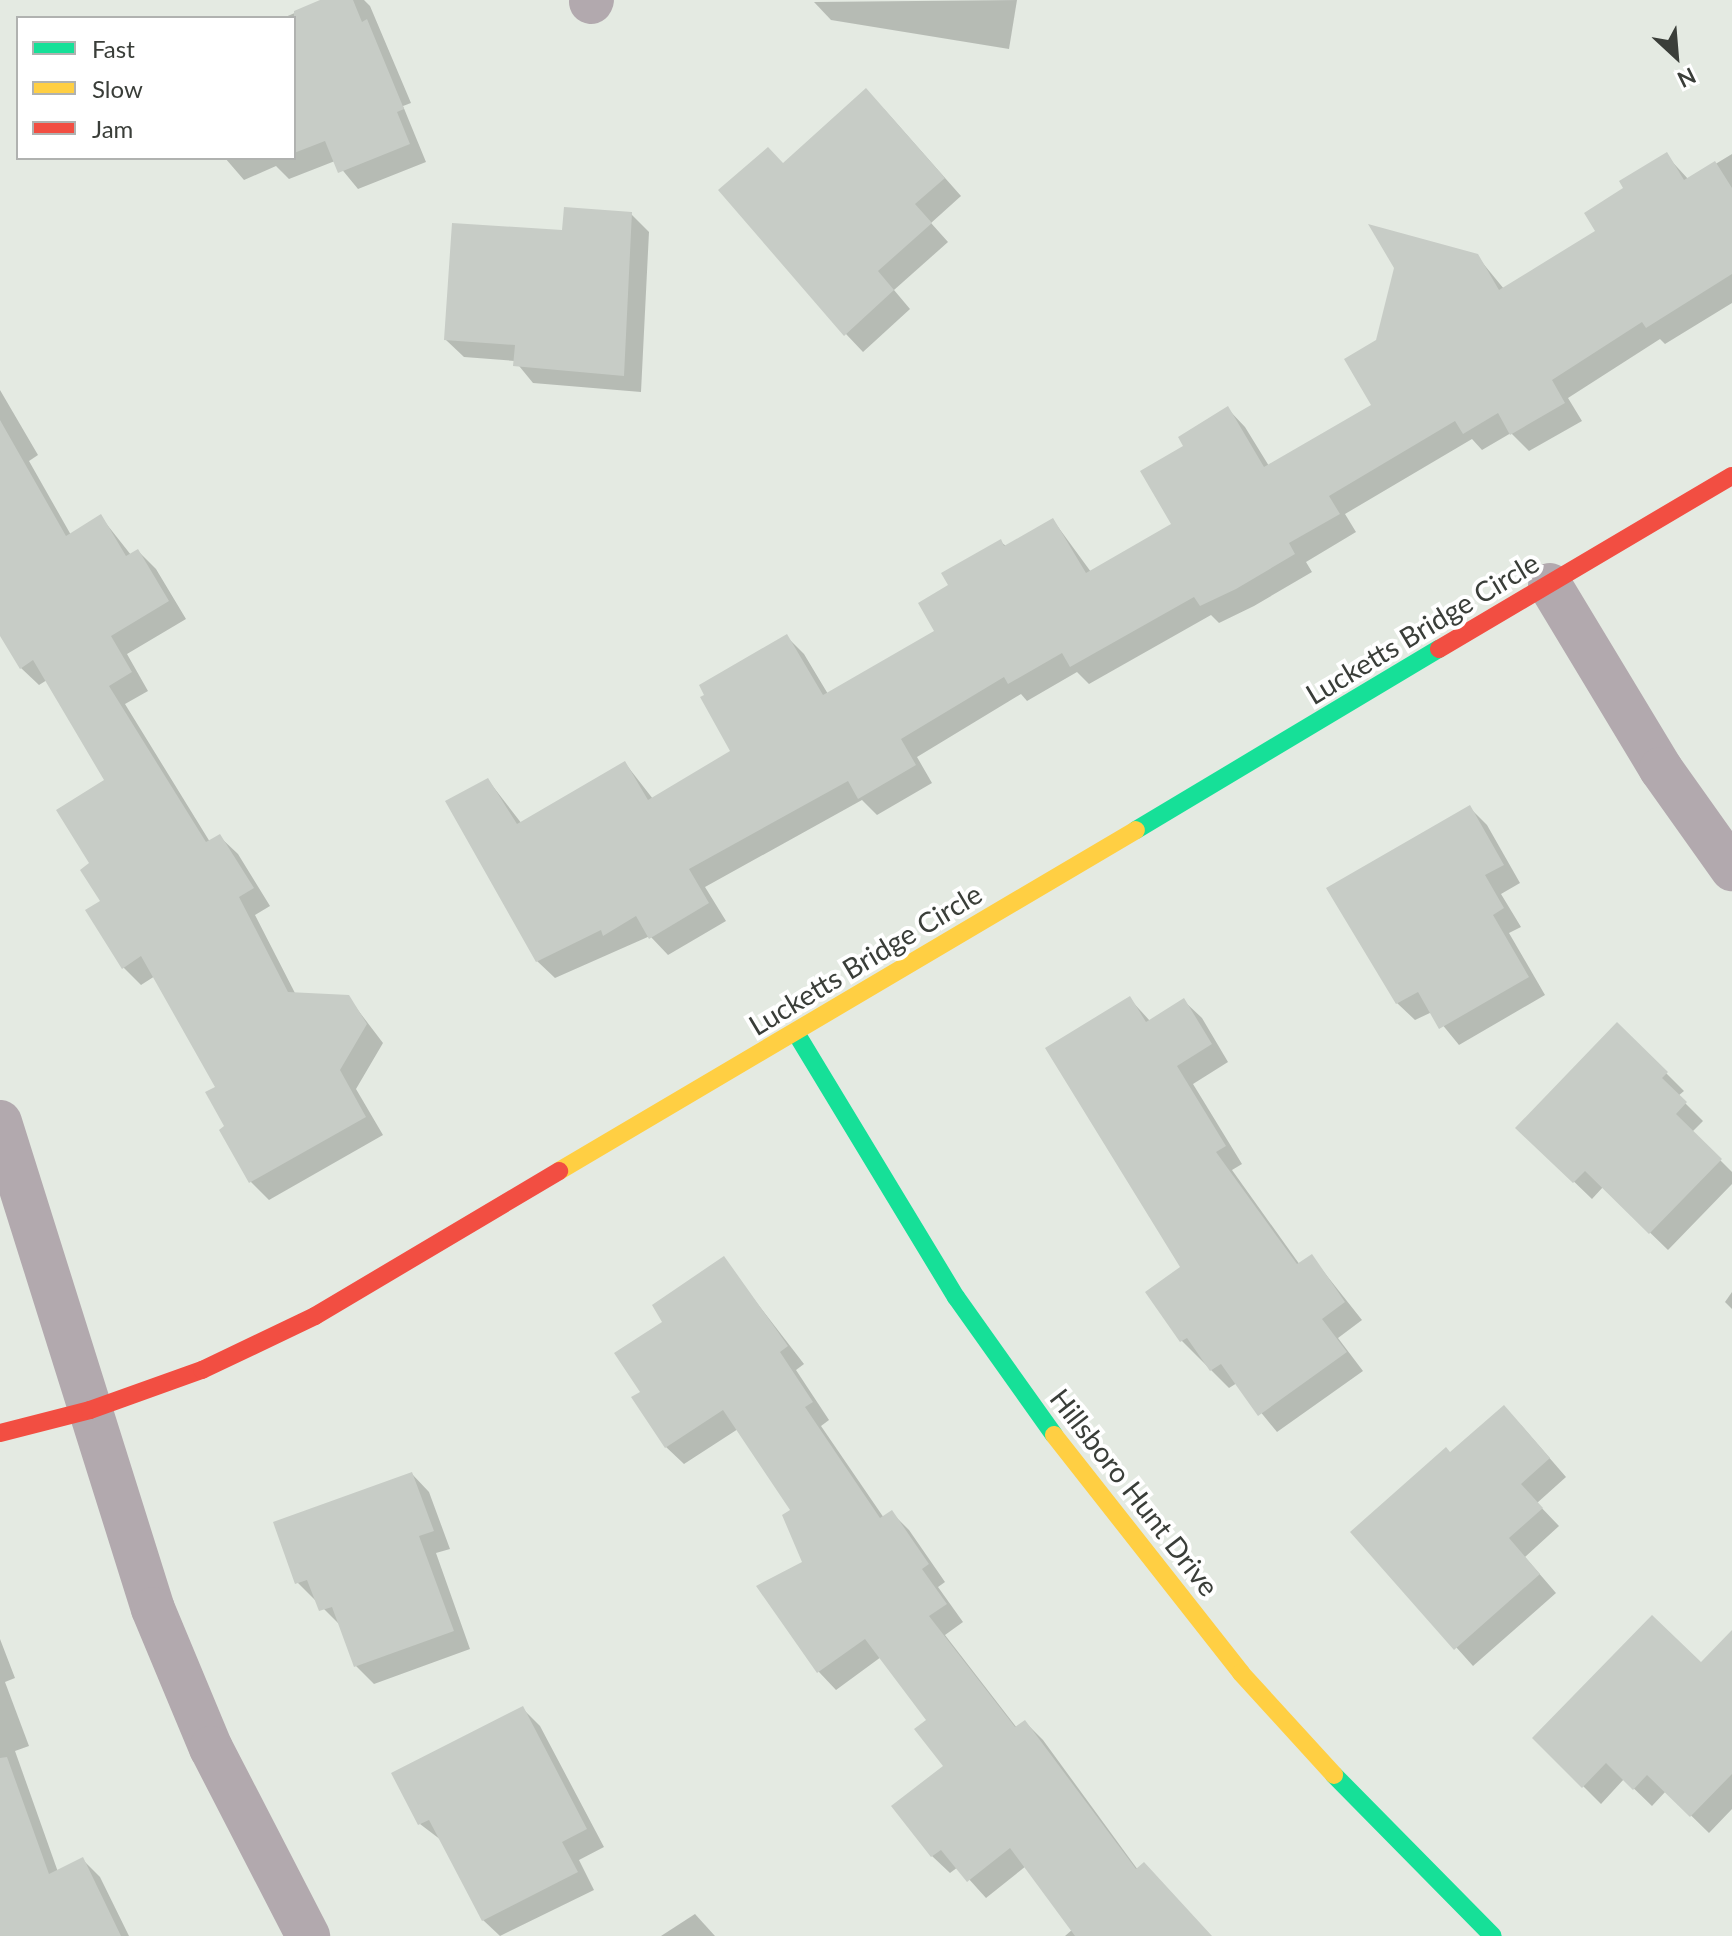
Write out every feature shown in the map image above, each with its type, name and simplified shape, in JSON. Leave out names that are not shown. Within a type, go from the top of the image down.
[{"type":"street","name":"Lucketts Bridge Circle","points":[[0,1433],[90,1410],[202,1370],[315,1316],[1732,476]]},
{"type":"street","points":[[1550,585],[1661,769],[1732,869]]},
{"type":"street","name":"Hillsboro Hunt Drive","points":[[796,1033],[956,1297],[1095,1494],[1241,1673],[1378,1824],[1493,1936]]},
{"type":"street","points":[[0,1122],[153,1609],[211,1748],[308,1936]]},
{"type":"building","points":[[320,0],[353,0],[362,22],[367,19],[404,109],[397,112],[410,144],[338,173],[325,141],[296,152],[294,11]]},
{"type":"building","points":[[866,88],[945,178],[915,204],[932,223],[878,271],[894,290],[844,336],[718,190],[768,147],[783,163]]},
{"type":"building","points":[[1667,152],[1684,180],[1715,161],[1732,188],[1732,274],[1646,328],[1642,322],[1552,380],[1565,403],[1510,435],[1498,413],[1463,434],[1455,421],[1329,496],[1340,514],[1289,543],[1295,554],[1236,589],[1200,606],[1194,597],[1070,667],[1062,653],[1008,684],[1004,677],[901,739],[916,765],[858,799],[848,781],[689,869],[709,903],[649,939],[636,916],[603,936],[601,930],[536,962],[445,801],[488,778],[517,824],[625,761],[648,800],[730,751],[700,697],[704,695],[699,685],[787,634],[823,695],[934,631],[918,603],[948,585],[941,573],[1001,539],[1004,546],[1053,518],[1086,573],[1171,524],[1140,471],[1183,446],[1178,437],[1228,406],[1264,467],[1371,405],[1344,359],[1376,340],[1394,268],[1368,224],[1478,254],[1499,290],[1595,231],[1584,213],[1623,188],[1619,181]]},
{"type":"building","points":[[564,207],[632,212],[624,376],[513,366],[515,345],[444,340],[452,223],[562,230]]},
{"type":"building","points":[[0,420],[66,536],[101,514],[126,556],[138,549],[169,601],[111,636],[132,672],[109,686],[206,842],[220,834],[254,888],[239,897],[288,992],[349,995],[367,1024],[340,1070],[366,1117],[249,1183],[219,1130],[224,1126],[205,1092],[215,1087],[141,956],[122,969],[85,910],[100,901],[80,870],[89,863],[56,810],[104,780],[33,660],[20,669],[0,636]]},
{"type":"building","points":[[1470,805],[1504,865],[1485,875],[1504,908],[1493,915],[1529,977],[1439,1029],[1418,992],[1396,1004],[1326,888]]},
{"type":"building","points":[[1130,996],[1146,1022],[1184,998],[1212,1044],[1177,1066],[1226,1146],[1216,1152],[1297,1264],[1312,1254],[1345,1302],[1322,1319],[1347,1352],[1258,1416],[1221,1364],[1210,1371],[1187,1338],[1180,1342],[1145,1292],[1180,1267],[1045,1048]]},
{"type":"building","points":[[1617,1022],[1668,1072],[1662,1078],[1687,1102],[1676,1114],[1722,1159],[1649,1234],[1585,1171],[1573,1183],[1515,1128]]},
{"type":"building","points":[[724,1256],[788,1346],[780,1352],[813,1402],[805,1407],[880,1518],[892,1510],[929,1564],[922,1569],[947,1604],[929,1616],[1015,1727],[1025,1720],[1136,1869],[1144,1862],[1212,1936],[1075,1936],[1010,1848],[967,1882],[941,1850],[931,1857],[891,1806],[943,1766],[914,1729],[926,1720],[865,1639],[817,1673],[756,1586],[802,1562],[782,1515],[790,1510],[723,1410],[665,1448],[631,1397],[640,1392],[614,1353],[662,1322],[652,1305]]},
{"type":"building","points":[[1504,1405],[1550,1458],[1521,1484],[1543,1508],[1509,1538],[1540,1574],[1454,1650],[1350,1532],[1446,1447],[1450,1452]]},
{"type":"building","points":[[412,1472],[434,1531],[419,1536],[454,1631],[354,1667],[332,1607],[319,1611],[307,1580],[295,1584],[273,1522]]},
{"type":"building","points":[[1652,1615],[1701,1662],[1732,1630],[1732,1774],[1690,1817],[1647,1775],[1633,1790],[1606,1763],[1582,1788],[1532,1738]]},
{"type":"building","points":[[523,1706],[587,1829],[562,1842],[578,1872],[482,1921],[429,1820],[418,1825],[391,1773]]},
{"type":"building","points":[[7,1757],[49,1874],[83,1857],[121,1936],[0,1936],[0,1758]]},
{"type":"traffic: fast","points":[[1136,830],[1439,649]]},
{"type":"traffic: fast","points":[[796,1033],[956,1297],[1054,1435]]},
{"type":"traffic: fast","points":[[1334,1775],[1493,1936]]},
{"type":"traffic: slow","points":[[559,1171],[1136,830]]},
{"type":"traffic: slow","points":[[1054,1435],[1241,1673],[1334,1775]]},
{"type":"traffic: jam","points":[[1439,649],[1732,476]]},
{"type":"traffic: jam","points":[[0,1433],[90,1410],[202,1370],[315,1316],[559,1171]]}]
